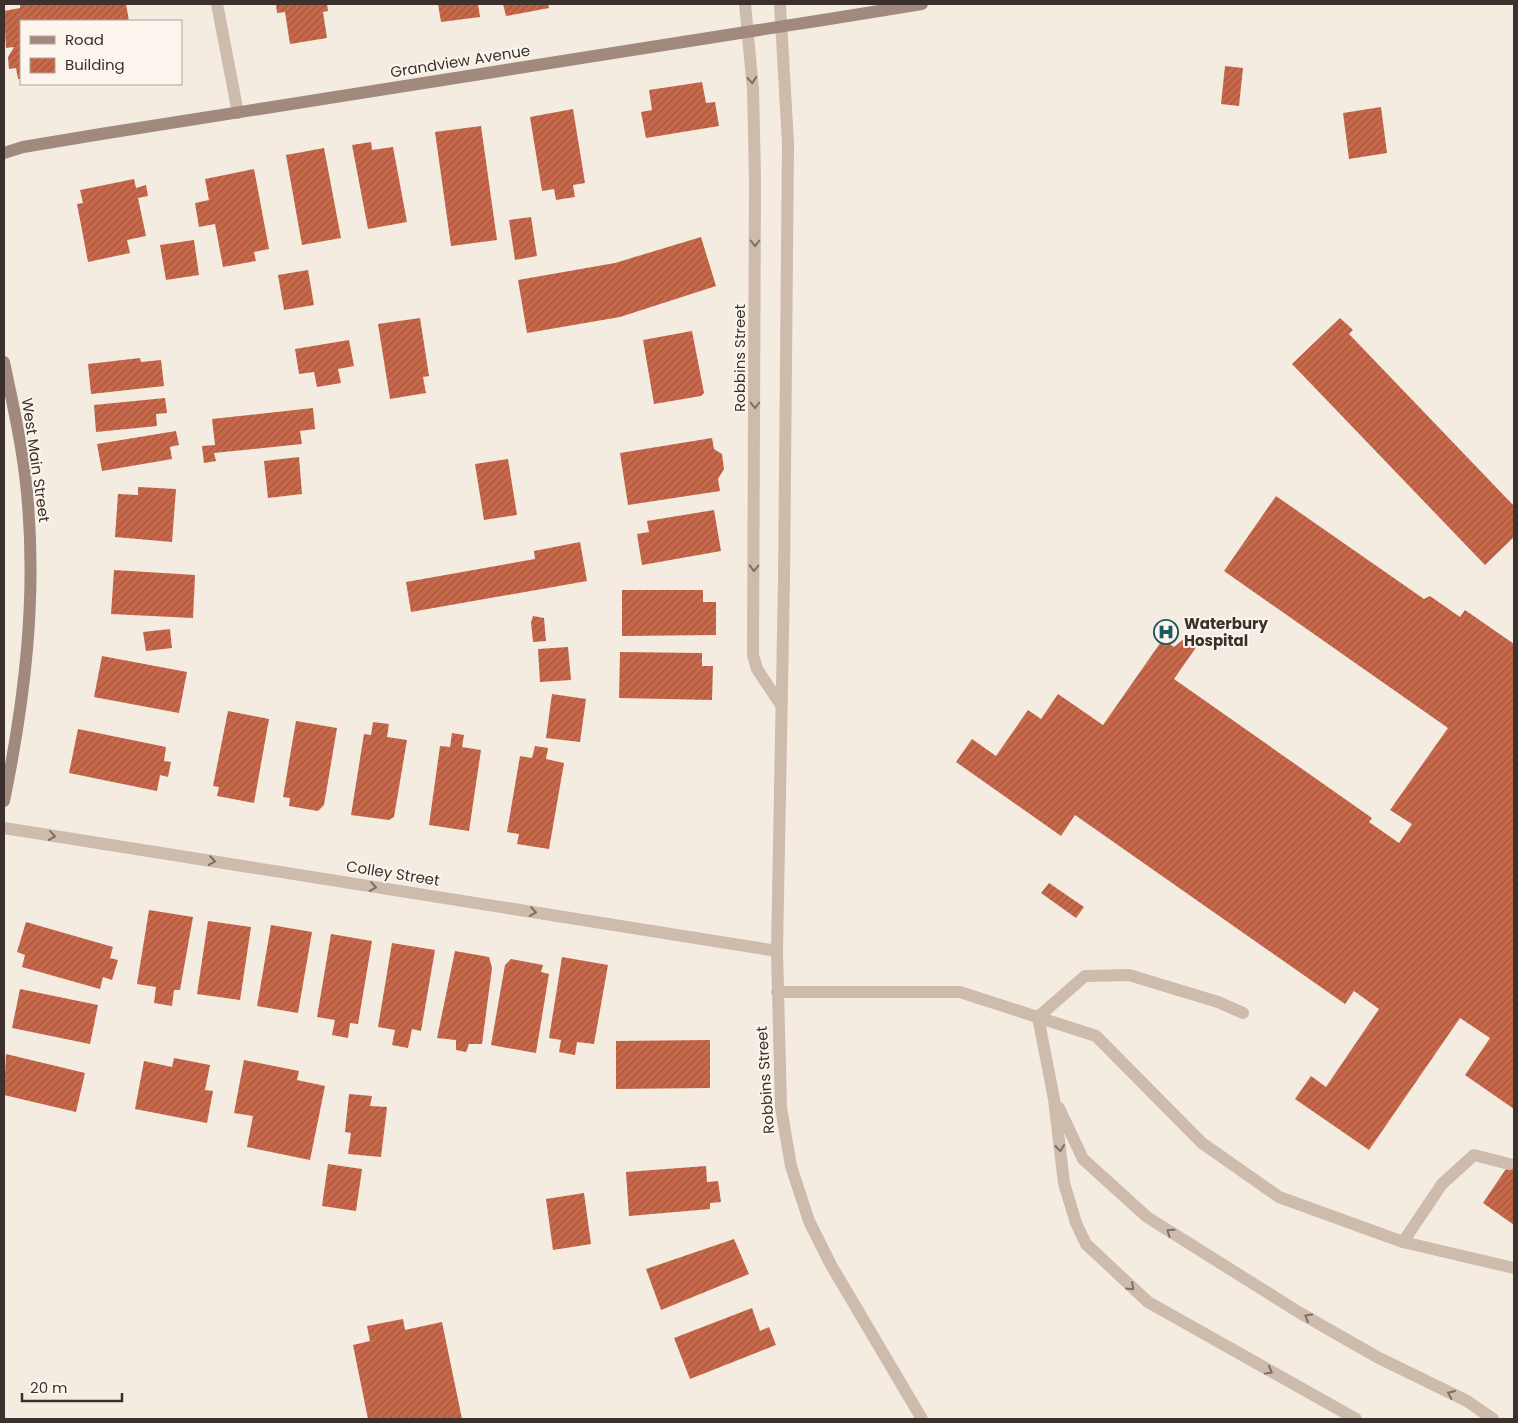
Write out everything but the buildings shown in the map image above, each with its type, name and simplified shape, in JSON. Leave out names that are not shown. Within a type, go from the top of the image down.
[{"type":"main road","name":"Grandview Avenue","points":[[4,153],[23,147],[922,4]]},
{"type":"main road","name":"West Main Street","points":[[4,362],[20,443],[27,492],[30,596],[27,656],[21,707],[4,802]]},
{"type":"street","points":[[218,4],[238,113]]},
{"type":"street","name":"Robbins Street","points":[[745,4],[754,31],[753,655],[757,669],[781,705]]},
{"type":"street","name":"Robbins Street","points":[[780,4],[788,142],[777,951],[781,1108],[791,1166],[799,1193],[831,1265],[922,1419]]},
{"type":"street","name":"Colley Street","points":[[4,828],[777,951]]},
{"type":"street","points":[[1038,1017],[1084,976],[1129,975],[1218,1002],[1243,1013]]},
{"type":"street","points":[[777,992],[960,992],[1096,1036],[1202,1143],[1279,1197],[1403,1242],[1514,1268]]},
{"type":"street","points":[[1038,1017],[1054,1099],[1064,1183],[1076,1223],[1086,1244],[1148,1302],[1356,1419]]},
{"type":"street","points":[[1054,1099],[1083,1160],[1147,1217],[1300,1313],[1377,1357],[1467,1401],[1493,1419]]},
{"type":"street","points":[[1403,1242],[1442,1184],[1474,1155],[1509,1164]]},
{"type":"place","name":"Waterbury Hospital","points":[[1166,632]]}]
